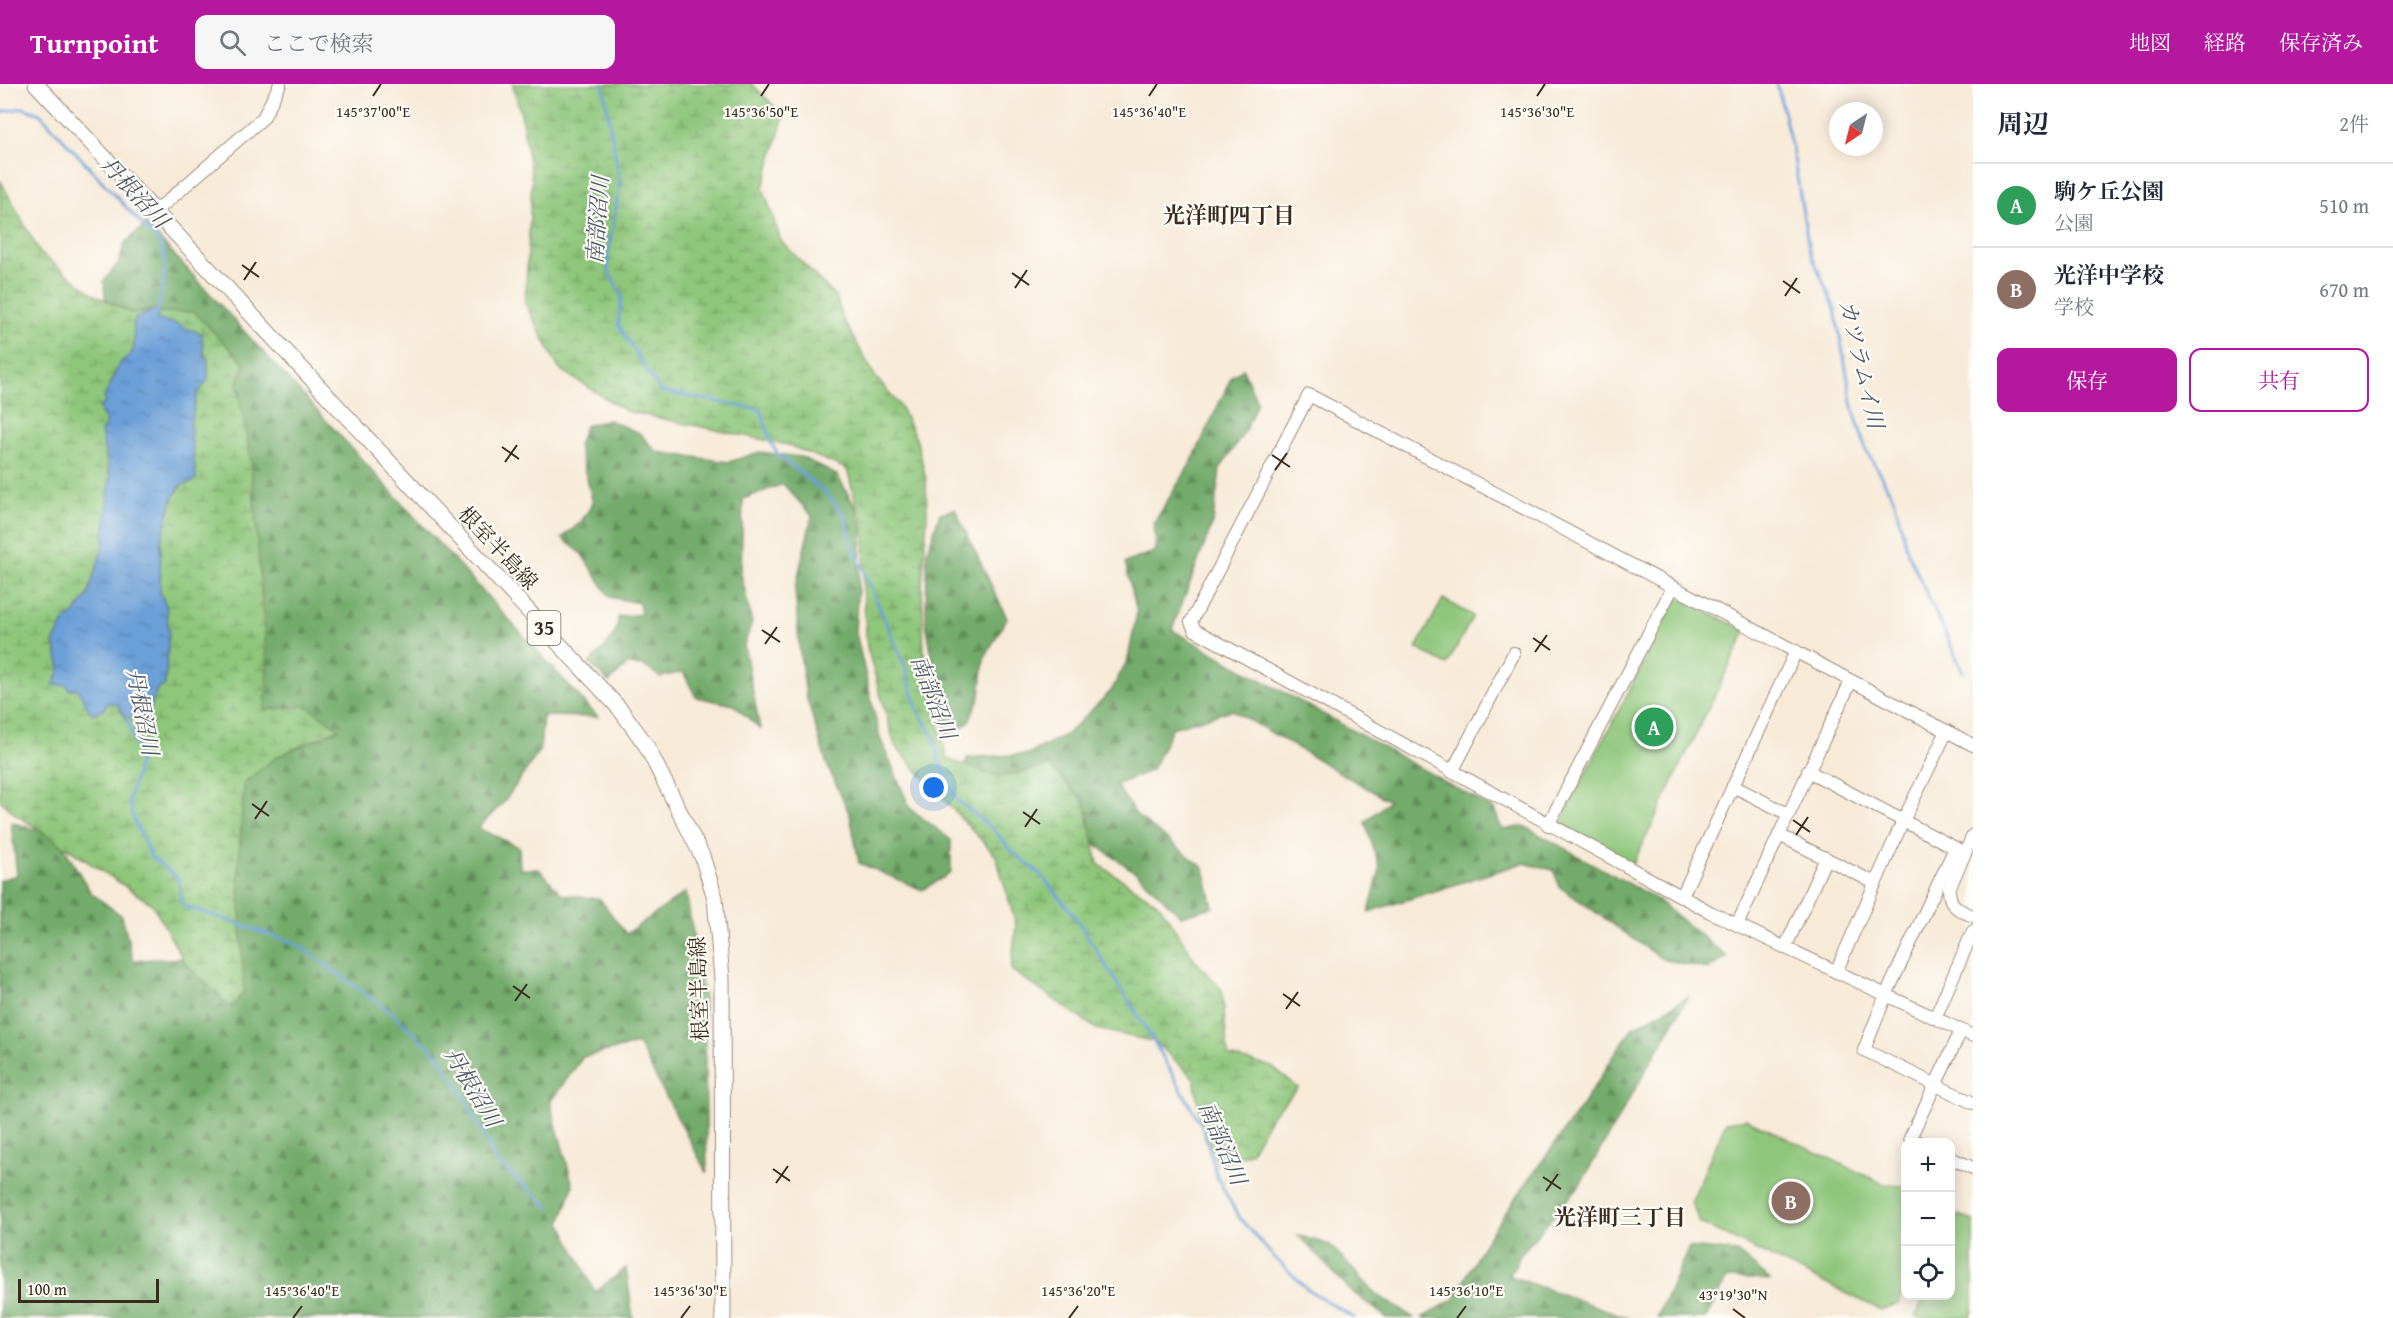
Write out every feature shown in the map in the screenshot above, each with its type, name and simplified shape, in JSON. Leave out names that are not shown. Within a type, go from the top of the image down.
[{"type":"main road","name":"根室半島線","points":[[36,84],[620,709],[646,745],[702,856],[715,898],[722,979],[723,1318]]},
{"type":"street","points":[[155,212],[263,118],[280,84]]},
{"type":"street","points":[[1973,745],[1310,395],[1192,618],[1192,627],[1304,693],[1548,825],[1737,925],[1973,1036]]},
{"type":"street","points":[[1548,825],[1673,587]]},
{"type":"street","points":[[1682,896],[1796,651]]},
{"type":"street","points":[[1452,772],[1514,652]]},
{"type":"street","points":[[1737,925],[1851,681]]},
{"type":"street","points":[[1836,972],[1903,821],[1947,731]]},
{"type":"street","points":[[1808,771],[1960,850]]},
{"type":"street","points":[[1733,786],[1788,814]]},
{"type":"street","points":[[1779,835],[1875,883]]},
{"type":"street","points":[[1973,836],[1960,850],[1886,995],[1864,1050],[1973,1103]]},
{"type":"street","points":[[1960,850],[1949,888],[1949,897],[1955,908],[1973,916]]},
{"type":"street","points":[[1785,948],[1826,858]]},
{"type":"street","points":[[1935,1018],[1973,931]]},
{"type":"street","points":[[1910,1138],[1961,1030]]},
{"type":"street","points":[[1955,1160],[1973,1168]]},
{"type":"green space","points":[[512,84],[752,84],[784,116],[763,188],[781,241],[836,297],[843,319],[875,376],[900,406],[917,441],[926,479],[927,519],[922,586],[924,660],[947,759],[999,777],[1049,766],[1085,803],[1098,864],[1159,904],[1195,960],[1222,990],[1228,1056],[1272,1067],[1298,1088],[1271,1116],[1251,1152],[1219,1165],[1202,1127],[1194,1078],[1155,1042],[1097,1029],[1011,970],[1016,925],[996,856],[895,746],[867,647],[863,588],[865,537],[847,469],[788,445],[626,411],[559,369],[525,303],[532,181],[521,114]]},
{"type":"green space","points":[[0,180],[40,253],[95,295],[131,313],[194,312],[245,364],[237,384],[250,456],[256,524],[267,665],[265,710],[307,706],[339,729],[276,757],[244,783],[238,870],[244,991],[232,1008],[185,963],[152,904],[15,814],[0,800]]},
{"type":"green space","points":[[146,224],[598,717],[543,716],[540,750],[505,801],[478,828],[519,847],[520,869],[539,869],[562,894],[600,899],[626,934],[686,892],[704,998],[707,1173],[638,1044],[583,1057],[550,1102],[573,1186],[561,1222],[595,1292],[626,1268],[633,1318],[0,1318],[0,880],[17,875],[11,822],[57,836],[91,893],[122,916],[133,960],[192,958],[202,330],[160,311],[140,311],[130,324],[106,310],[104,281],[119,262],[125,243]]},
{"type":"green space","points":[[1243,369],[1257,402],[1245,431],[1220,469],[1213,522],[1172,630],[1494,809],[1502,830],[1524,826],[1655,898],[1727,957],[1708,969],[1662,959],[1560,887],[1553,870],[1523,863],[1369,912],[1380,869],[1365,822],[1389,801],[1232,710],[1172,728],[1152,770],[1116,785],[1137,816],[1204,868],[1213,907],[1181,916],[1138,874],[1092,842],[1089,813],[1062,793],[963,777],[967,758],[1028,754],[1067,734],[1111,691],[1128,659],[1137,612],[1125,563],[1156,551],[1154,523],[1192,461],[1232,376]]},
{"type":"green space","points":[[608,420],[639,433],[657,452],[729,462],[759,452],[801,457],[837,475],[863,520],[855,629],[880,738],[910,808],[951,840],[951,873],[922,890],[859,863],[850,815],[827,765],[806,696],[799,646],[795,589],[812,516],[783,484],[743,499],[741,574],[752,623],[744,645],[760,729],[734,705],[696,697],[683,672],[660,677],[644,666],[627,665],[609,682],[589,663],[613,637],[618,617],[641,614],[639,603],[610,597],[581,553],[562,538],[581,522],[593,503],[578,445],[585,426]]},
{"type":"green space","points":[[955,509],[1007,618],[984,659],[980,697],[968,723],[947,738],[926,623],[927,553],[940,513]]},
{"type":"green space","points":[[1678,597],[1746,631],[1633,864],[1560,823]]},
{"type":"green space","points":[[1443,599],[1473,616],[1447,665],[1416,648]]},
{"type":"green space","points":[[1688,997],[1580,1185],[1520,1255],[1510,1276],[1629,1318],[1422,1318],[1454,1299],[1486,1240],[1583,1104],[1632,1028]]},
{"type":"green space","points":[[1746,1119],[1886,1185],[1901,1186],[1901,1297],[1899,1303],[1881,1310],[1700,1223],[1691,1202],[1726,1122]]},
{"type":"green space","points":[[1959,1215],[1973,1221],[1973,1311],[1970,1318],[1921,1318],[1916,1316],[1922,1300],[1955,1300],[1955,1225]]},
{"type":"green space","points":[[1298,1235],[1330,1245],[1376,1294],[1414,1318],[1387,1318],[1351,1291]]},
{"type":"green space","points":[[1689,1247],[1737,1252],[1770,1280],[1727,1278],[1706,1318],[1657,1318]]},
{"type":"water","points":[[155,309],[158,311],[157,320],[174,323],[202,334],[204,356],[208,358],[208,380],[197,394],[190,426],[196,477],[193,482],[181,485],[172,500],[161,542],[160,592],[166,605],[169,633],[165,685],[157,689],[146,720],[131,716],[127,721],[117,704],[107,703],[104,710],[93,714],[76,688],[69,690],[67,685],[54,685],[60,669],[54,641],[65,620],[74,614],[88,595],[103,546],[110,477],[101,431],[105,428],[105,420],[99,408],[105,403],[104,397],[118,366],[132,352],[135,319]]},
{"type":"waterway","name":"南部沼川","points":[[603,84],[620,183],[608,255],[608,271],[622,296],[618,325],[660,391],[761,410],[771,443],[779,456],[825,492],[844,515],[853,546],[906,669],[917,709],[935,739],[940,764],[957,800],[993,829],[1012,851],[1041,875],[1074,915],[1152,1038],[1202,1126],[1217,1177],[1238,1216],[1272,1255],[1307,1289],[1354,1318]]},
{"type":"waterway","name":"カツラムイ川","points":[[1777,84],[1793,153],[1809,249],[1835,309],[1853,407],[1866,450],[1894,499],[1908,553],[1963,672]]},
{"type":"waterway","name":"丹根沼川","points":[[0,112],[23,108],[40,114],[160,244],[165,269],[157,313]]},
{"type":"waterway","name":"丹根沼川","points":[[127,719],[140,758],[129,800],[133,818],[151,857],[179,879],[182,905],[297,944],[392,1013],[438,1055],[462,1093],[497,1162],[549,1207]]},
{"type":"place","name":"駒ケ丘公園","points":[[1654,727]]},
{"type":"place","name":"光洋中学校","points":[[1791,1201]]},
{"type":"district","name":"光洋町四丁目","points":[[1229,215]]},
{"type":"district","name":"光洋町三丁目","points":[[1620,1217]]}]
